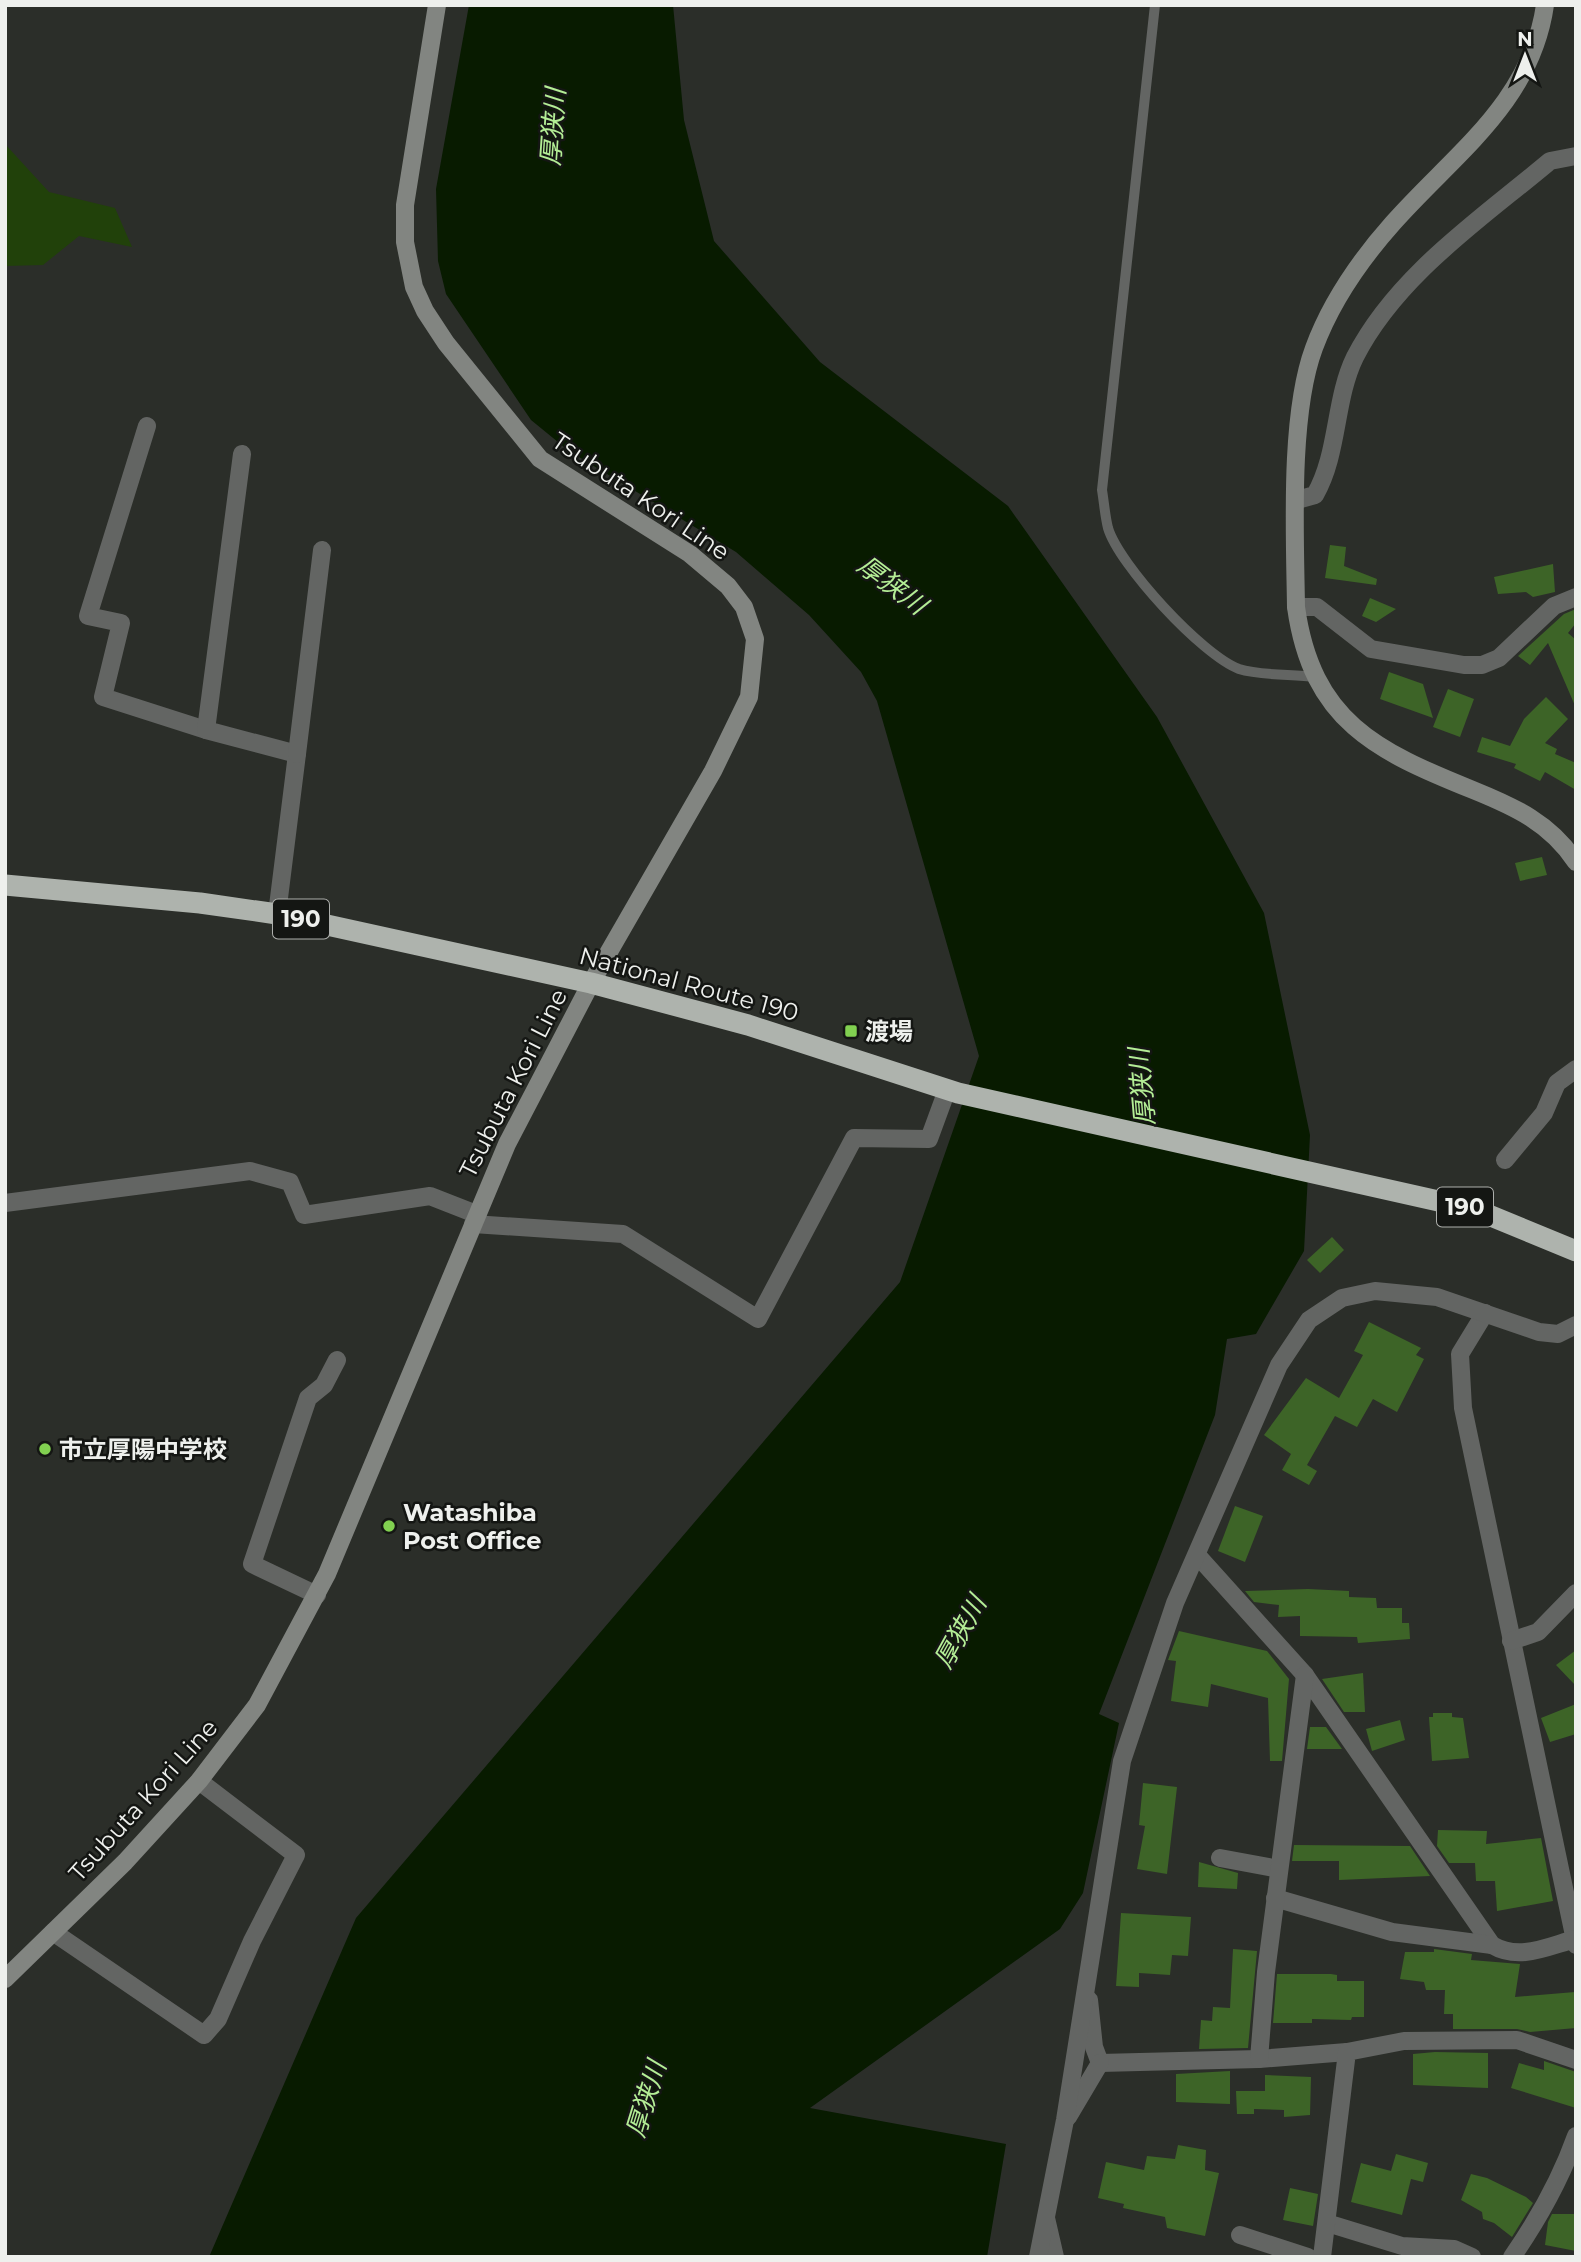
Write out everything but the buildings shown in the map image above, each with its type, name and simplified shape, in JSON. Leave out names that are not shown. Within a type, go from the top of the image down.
[{"type":"highway","name":"National Route 190","points":[[5,885],[200,903],[277,914],[591,983],[748,1025],[952,1091],[1474,1209],[1576,1251]]},
{"type":"main road","name":"Tsubuta Kori Line","points":[[5,1979],[125,1862],[199,1782],[257,1705],[317,1595],[507,1144],[591,983],[737,725],[749,697],[755,639],[744,607],[728,586],[690,554],[540,459],[479,385],[425,311],[409,270],[405,205],[437,5]]},
{"type":"main road","points":[[1545,5],[1534,52],[1501,112],[1393,223],[1341,293],[1314,349],[1300,410],[1296,607],[1299,628],[1315,677],[1328,701],[1358,732],[1424,770],[1511,805],[1542,823],[1576,862]]},
{"type":"street","points":[[1297,500],[1315,495],[1326,476],[1339,408],[1355,358],[1384,312],[1426,265],[1550,161],[1568,155],[1576,156]]},
{"type":"street","points":[[147,426],[88,616],[121,623],[103,697],[206,730],[297,754]]},
{"type":"street","points":[[206,730],[242,454]]},
{"type":"street","points":[[277,914],[322,550]]},
{"type":"street","points":[[1296,607],[1317,607],[1371,649],[1464,665],[1482,665],[1499,658],[1554,606],[1576,597]]},
{"type":"street","points":[[1505,1160],[1544,1113],[1557,1083],[1576,1069]]},
{"type":"street","points":[[5,1203],[250,1171],[289,1182],[304,1215],[430,1196],[475,1219],[622,1234],[758,1319],[854,1138],[929,1139],[952,1091]]},
{"type":"street","points":[[1038,2257],[1065,2120],[1122,1761],[1175,1603],[1279,1365],[1309,1320],[1342,1298],[1375,1291],[1437,1297],[1539,1332],[1558,1334],[1576,1325]]},
{"type":"street","points":[[1485,1313],[1460,1354],[1463,1408],[1511,1641],[1570,1884],[1576,1945]]},
{"type":"street","points":[[317,1595],[252,1564],[308,1398],[324,1385],[337,1360]]},
{"type":"street","points":[[1197,1555],[1305,1675],[1492,1945]]},
{"type":"street","points":[[1511,1641],[1538,1632],[1576,1592]]},
{"type":"street","points":[[1259,2059],[1266,1972],[1305,1675]]},
{"type":"street","points":[[53,1931],[204,2035],[218,2019],[252,1941],[296,1855],[199,1782]]},
{"type":"street","points":[[1220,1858],[1279,1869]]},
{"type":"street","points":[[1276,1898],[1392,1932],[1492,1945],[1506,1953],[1517,1954],[1575,1939]]},
{"type":"street","points":[[1065,2120],[1087,2089],[1100,2063],[1094,2046],[1091,2011],[1085,1987]]},
{"type":"street","points":[[1100,2063],[1259,2059],[1347,2052],[1404,2041],[1504,2039],[1517,2040],[1576,2060]]},
{"type":"street","points":[[1322,2257],[1347,2052]]},
{"type":"street","points":[[1511,2257],[1541,2216],[1562,2175],[1576,2136]]},
{"type":"street","points":[[1045,2215],[1055,2257]]},
{"type":"street","points":[[1327,2223],[1402,2246],[1454,2249],[1472,2257]]},
{"type":"street","points":[[1240,2235],[1308,2257]]},
{"type":"lane","points":[[1155,5],[1102,490],[1108,528],[1123,558],[1154,597],[1211,651],[1240,669],[1315,677]]},
{"type":"green space","points":[[5,144],[49,192],[115,208],[132,247],[79,236],[43,265],[5,266]]},
{"type":"water","name":"厚狭川","points":[[469,5],[673,5],[684,120],[714,241],[820,362],[1008,506],[1157,717],[1264,913],[1310,1135],[1304,1251],[1256,1334],[1227,1339],[1215,1415],[1099,1714],[1119,1723],[1083,1893],[1060,1929],[810,2108],[1006,2144],[987,2257],[209,2257],[356,1918],[900,1282],[979,1056],[877,701],[861,672],[809,615],[736,552],[569,451],[531,420],[446,294],[438,261],[436,189]]},
{"type":"place","name":"渡場","points":[[851,1031]]},
{"type":"place","name":"市立厚陽中学校","points":[[45,1449]]},
{"type":"place","name":"Watashiba Post Office","points":[[389,1526]]}]
